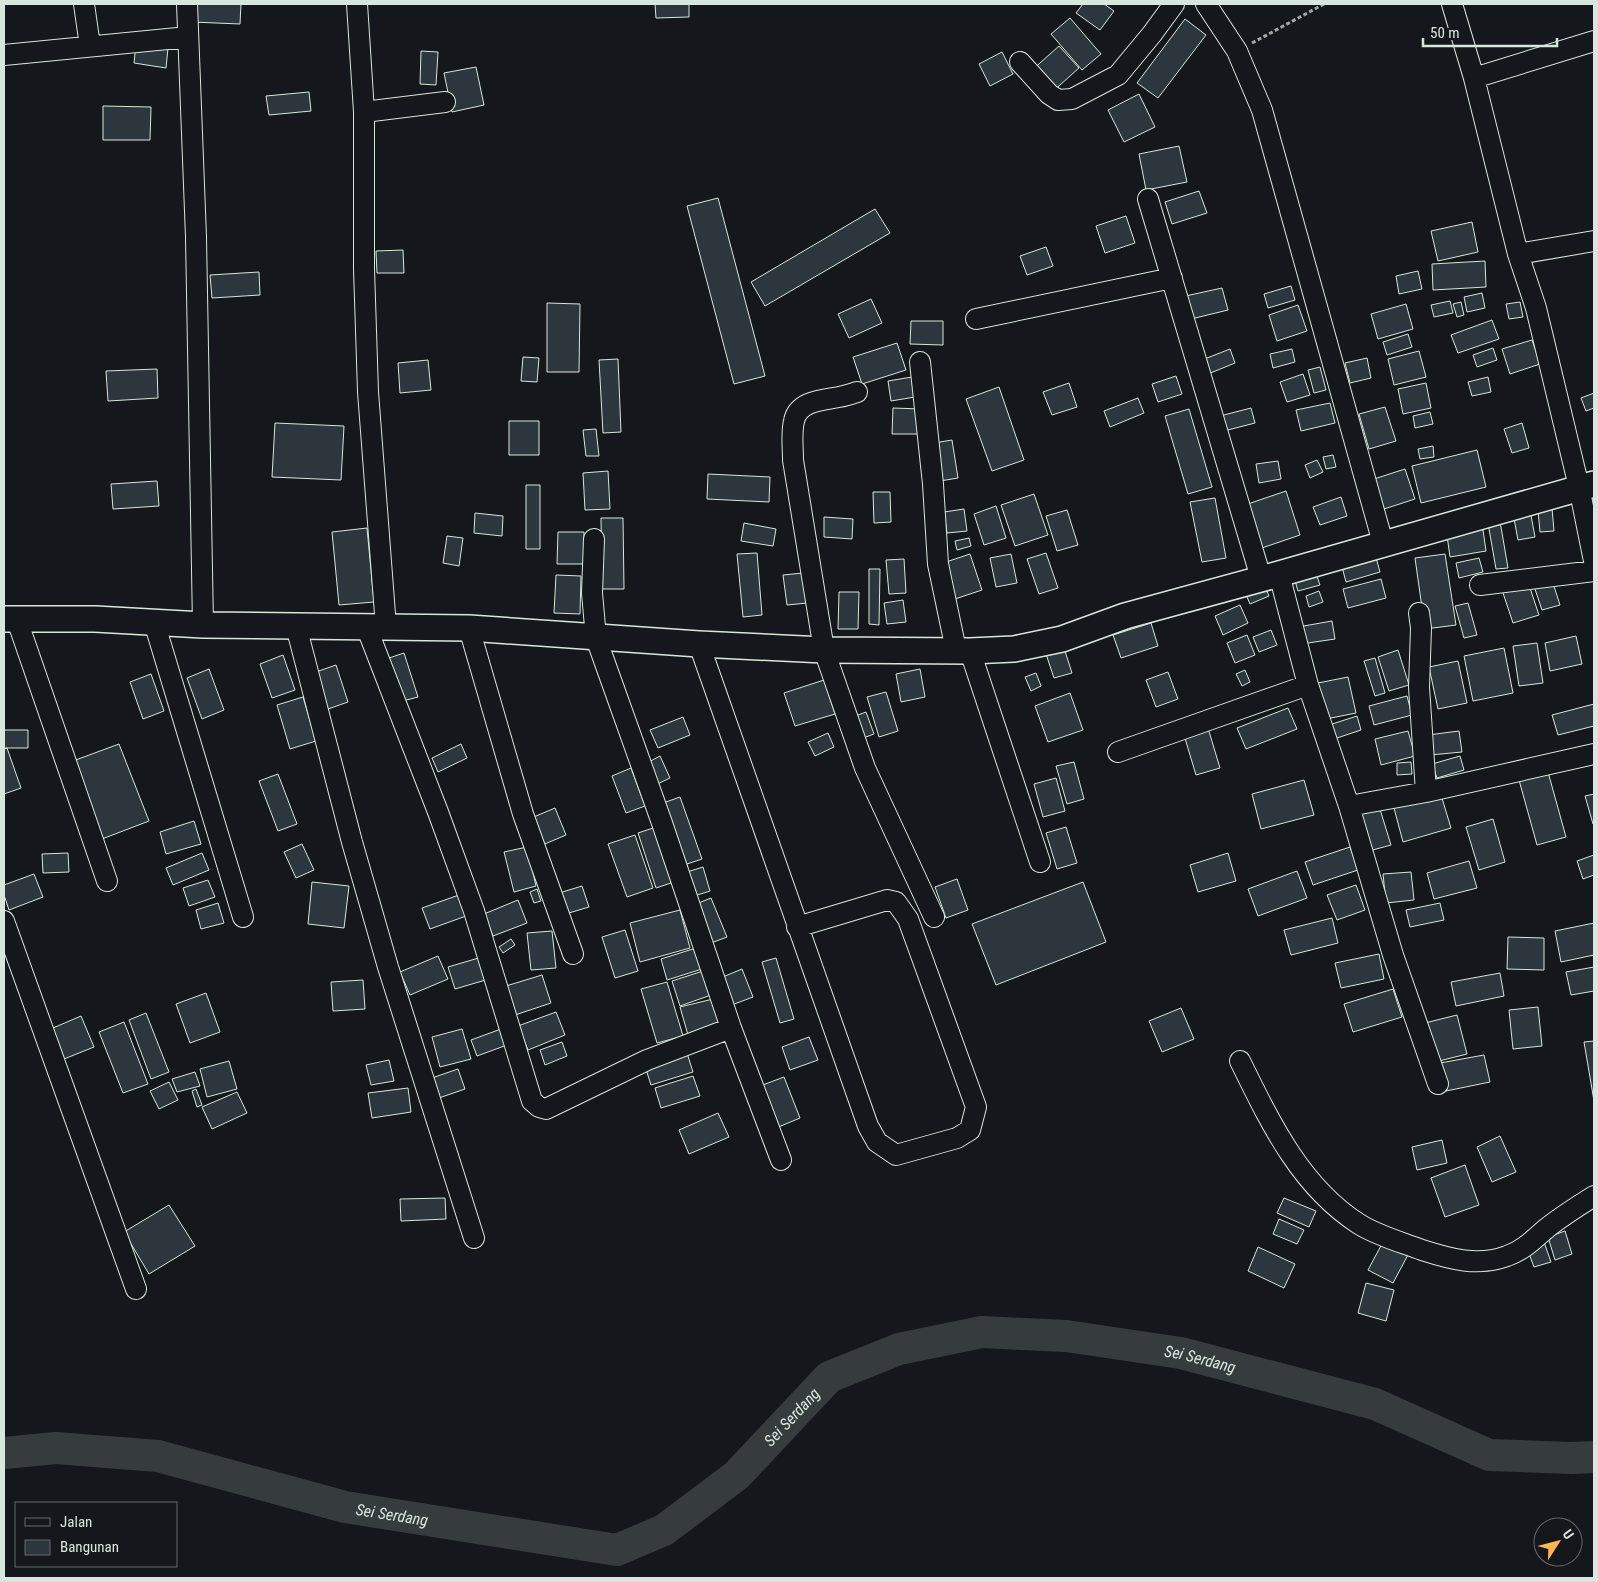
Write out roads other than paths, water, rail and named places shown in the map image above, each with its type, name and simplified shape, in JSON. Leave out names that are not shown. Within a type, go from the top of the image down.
[{"type":"main road","points":[[10,619],[95,619],[203,625],[469,628],[596,638],[824,650],[963,651],[1014,649],[1062,639],[1125,616],[1587,485]]},
{"type":"street","points":[[84,4],[90,46]]},
{"type":"street","points":[[187,4],[196,237],[203,625]]},
{"type":"street","points":[[357,4],[364,112],[364,269],[376,627],[438,812],[474,911],[532,1101],[538,1107],[546,1109],[648,1060],[731,1028]]},
{"type":"street","points":[[1020,62],[1049,94],[1058,100],[1072,100],[1118,76],[1174,4]]},
{"type":"street","points":[[1206,4],[1236,51],[1262,110],[1383,543]]},
{"type":"street","points":[[1452,4],[1474,78],[1518,254],[1536,308],[1587,485],[1594,561]]},
{"type":"street","points":[[4,55],[188,37]]},
{"type":"street","points":[[1474,78],[1594,41]]},
{"type":"street","points":[[364,112],[445,102]]},
{"type":"street","points":[[1148,199],[1270,576],[1349,806],[1394,955],[1438,1084]]},
{"type":"street","points":[[1518,254],[1594,241]]},
{"type":"street","points":[[976,320],[1172,278]]},
{"type":"street","points":[[920,362],[938,564],[963,651],[1040,862]]},
{"type":"street","points":[[857,392],[840,397],[817,400],[798,411],[794,419],[792,431],[793,460],[797,488],[824,650],[865,768],[934,917]]},
{"type":"street","points":[[594,539],[592,592],[596,638],[662,823],[731,1028],[781,1160]]},
{"type":"street","points":[[1480,585],[1594,572]]},
{"type":"street","points":[[1419,613],[1421,628],[1419,687],[1426,792]]},
{"type":"street","points":[[10,619],[107,881]]},
{"type":"street","points":[[154,622],[243,917]]},
{"type":"street","points":[[296,626],[352,842],[388,967],[474,1238]]},
{"type":"street","points":[[469,628],[523,814],[573,954]]},
{"type":"street","points":[[699,644],[797,927],[868,1126],[877,1142],[896,1155],[957,1138],[970,1130],[976,1107],[908,920],[896,902],[887,900],[797,927]]},
{"type":"street","points":[[1118,752],[1308,685]]},
{"type":"street","points":[[1349,806],[1426,792],[1594,754]]},
{"type":"street","points":[[4,921],[136,1289]]},
{"type":"street","points":[[1240,1061],[1282,1143],[1313,1185],[1331,1203],[1352,1219],[1380,1235],[1450,1259],[1470,1262],[1497,1259],[1517,1252],[1568,1212],[1594,1196]]},
{"type":"waterway","name":"Sei Serdang","points":[[4,1453],[56,1448],[158,1456],[345,1507],[617,1550],[664,1530],[737,1475],[829,1377],[899,1349],[982,1332],[1066,1336],[1181,1353],[1375,1404],[1489,1455],[1594,1457]]}]
